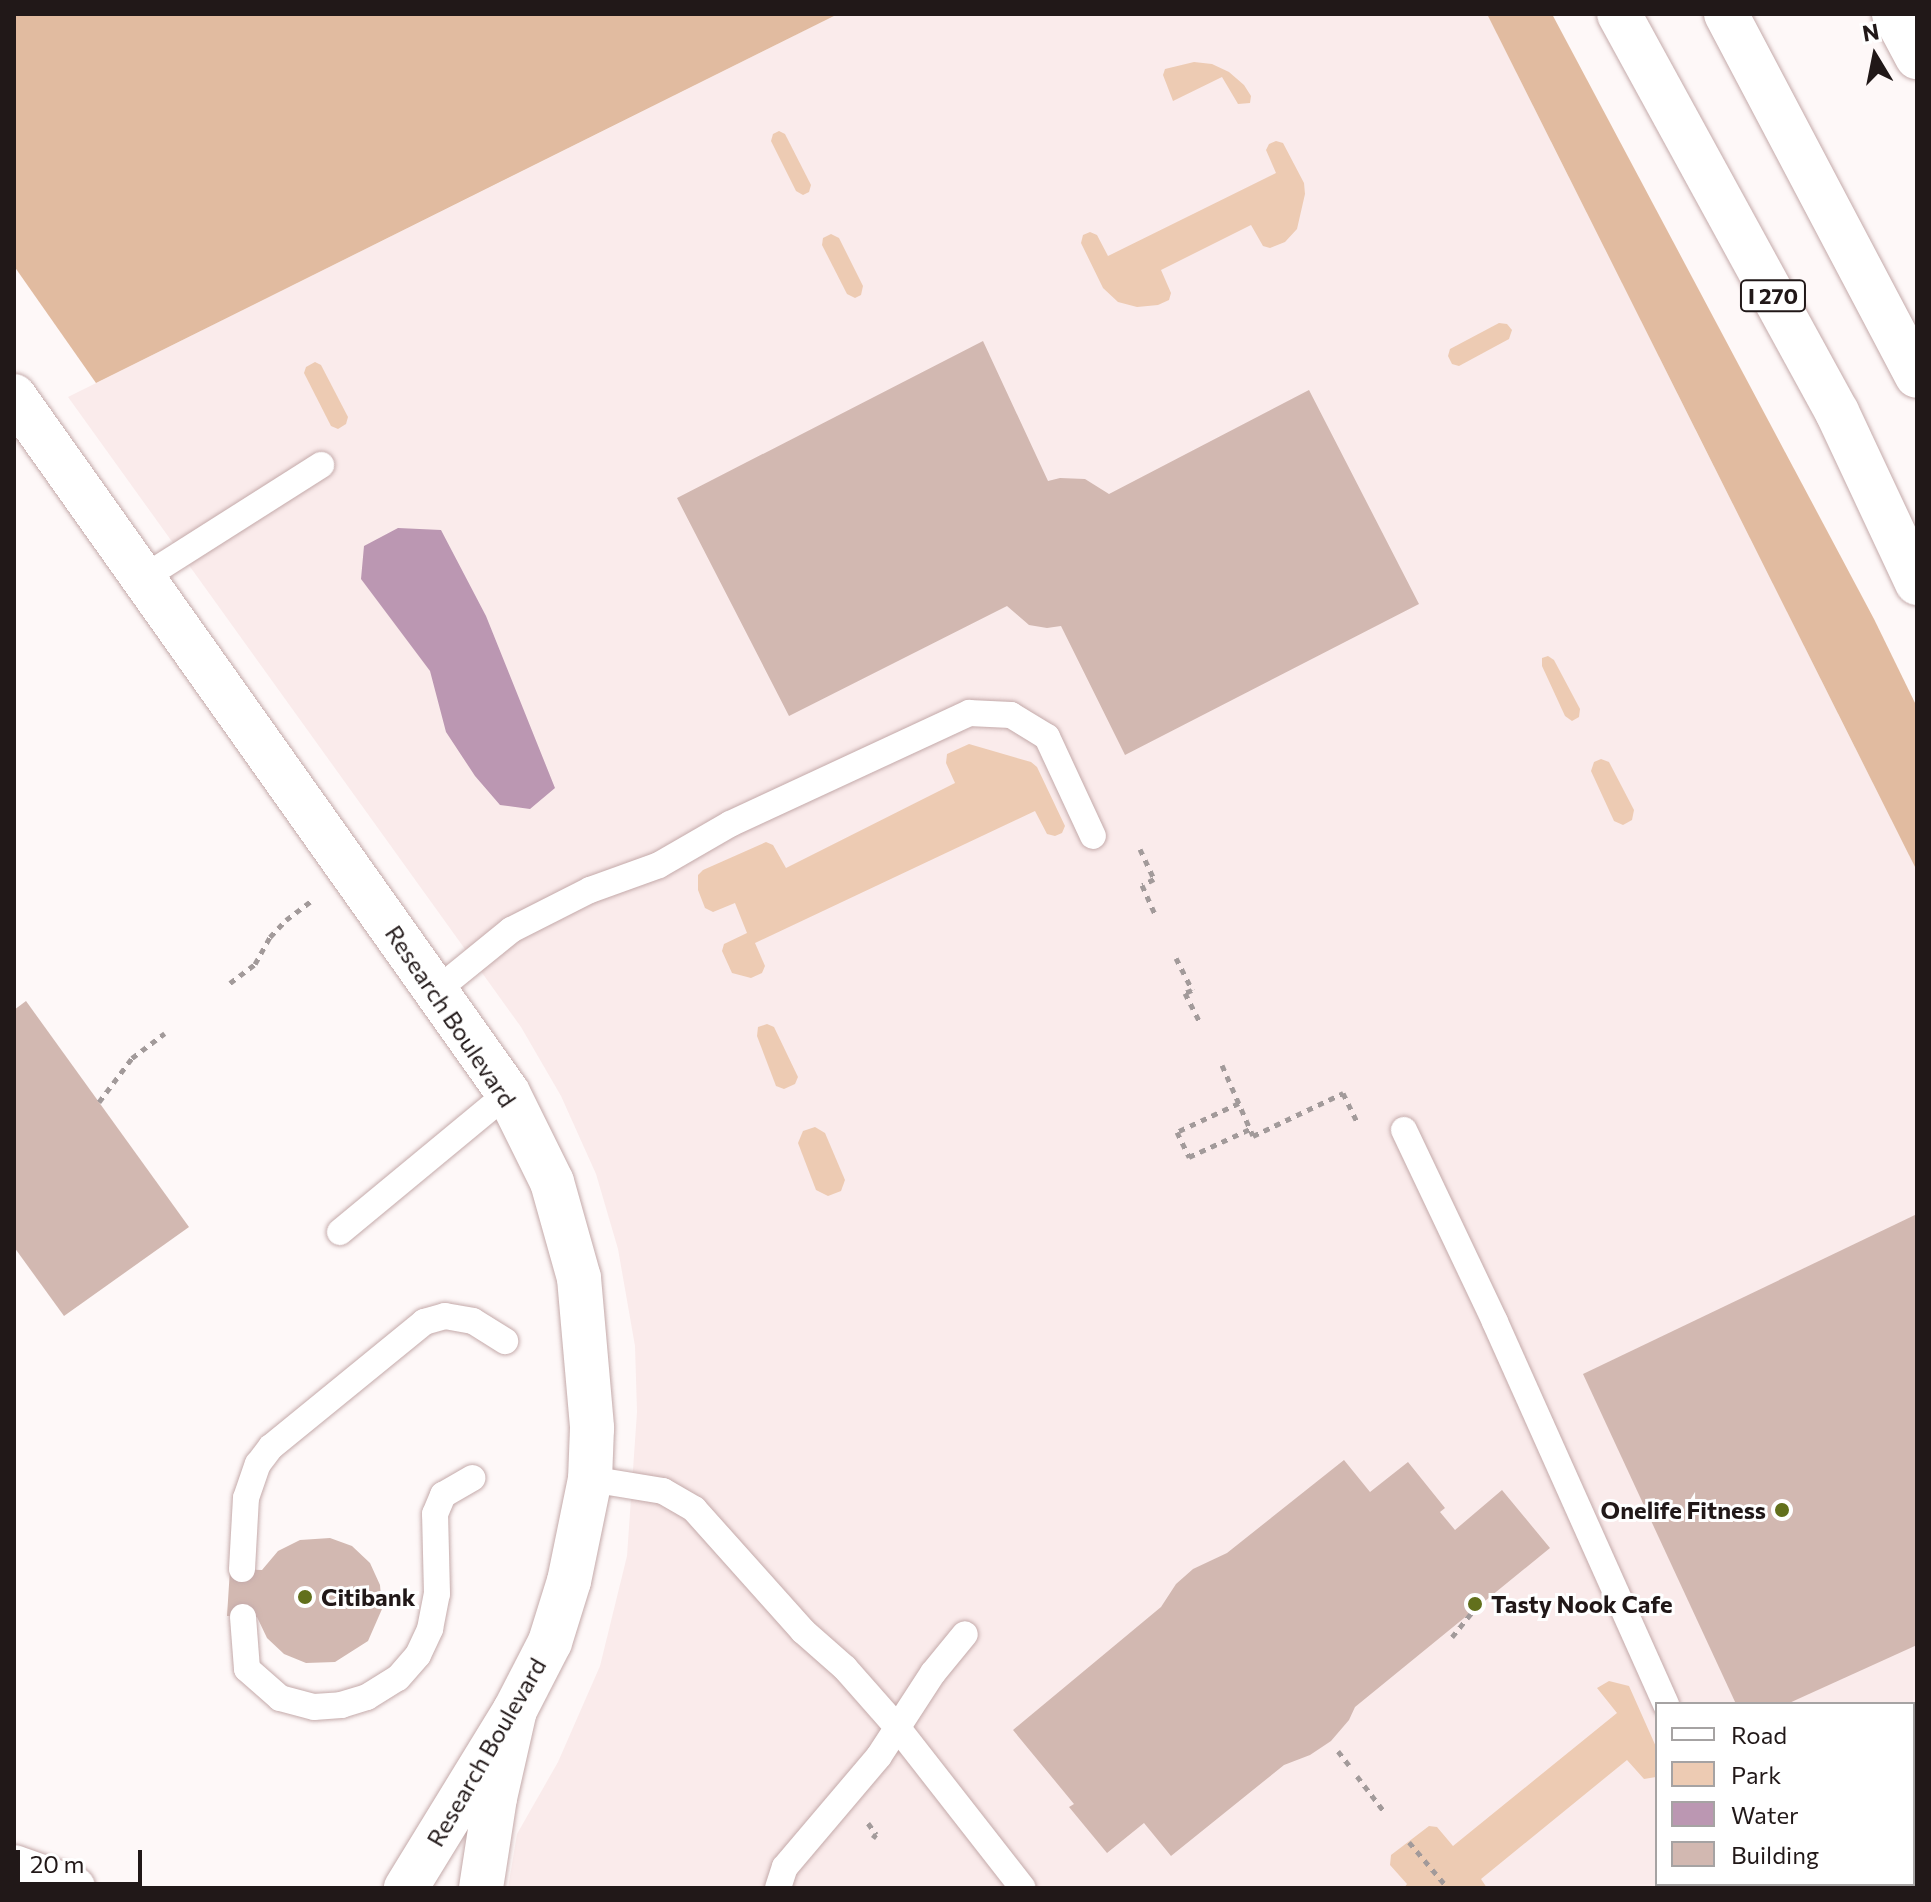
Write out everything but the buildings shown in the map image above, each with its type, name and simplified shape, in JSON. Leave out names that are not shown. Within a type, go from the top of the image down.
[{"type":"main road","name":"I 270","points":[[1619,14],[1837,412],[1917,583]]},
{"type":"main road","points":[[1726,14],[1917,376]]},
{"type":"main road","points":[[1894,14],[1917,57]]},
{"type":"main road","name":"Research Boulevard","points":[[14,396],[508,1093],[552,1182],[579,1278],[592,1428],[590,1479],[569,1581],[550,1642],[515,1710],[406,1888]]},
{"type":"main road","points":[[481,1888],[495,1798],[515,1710]]},
{"type":"main road","points":[[14,1867],[73,1888]]},
{"type":"lane","points":[[143,578],[321,465]]},
{"type":"lane","points":[[436,991],[511,930],[590,890],[659,865],[730,824],[969,713],[1011,715],[1047,737],[1093,836]]},
{"type":"lane","points":[[340,1232],[508,1093]]},
{"type":"lane","points":[[1404,1130],[1495,1322],[1665,1702]]},
{"type":"lane","points":[[242,1569],[246,1498],[258,1464],[271,1447],[424,1322],[445,1316],[473,1321],[505,1341]]},
{"type":"lane","points":[[243,1617],[247,1669],[280,1698],[314,1707],[341,1705],[367,1697],[398,1678],[418,1655],[430,1629],[437,1594],[435,1514],[443,1495],[472,1478]]},
{"type":"lane","points":[[590,1479],[663,1491],[694,1509],[803,1631],[845,1668],[897,1727],[1023,1888]]},
{"type":"lane","points":[[778,1888],[785,1867],[879,1756],[965,1634]]},
{"type":"path","points":[[1140,849],[1154,879],[1142,885],[1156,916]]},
{"type":"path","points":[[230,983],[255,964],[270,937],[286,920],[311,901]]},
{"type":"path","points":[[1176,958],[1192,990],[1185,993],[1200,1023]]},
{"type":"path","points":[[99,1102],[132,1058],[165,1033]]},
{"type":"path","points":[[1222,1065],[1253,1136],[1343,1093],[1358,1124]]},
{"type":"path","points":[[1239,1103],[1177,1132],[1189,1157],[1250,1129]]},
{"type":"path","points":[[1452,1637],[1475,1609]]},
{"type":"path","points":[[1338,1751],[1349,1765]]},
{"type":"path","points":[[1357,1776],[1383,1810]]},
{"type":"path","points":[[1409,1842],[1448,1888]]},
{"type":"shaded area","points":[[14,14],[838,14],[96,383],[14,266]]},
{"type":"shaded area","points":[[838,14],[1487,14],[1917,871],[1917,1888],[508,1888],[517,1834],[558,1762],[600,1666],[627,1556],[637,1412],[635,1346],[618,1249],[596,1174],[561,1096],[521,1027],[68,397]]},
{"type":"shaded area","points":[[1487,14],[1552,14],[1874,619],[1917,707],[1917,871]]},
{"type":"green space","points":[[1194,62],[1212,64],[1229,72],[1244,85],[1251,96],[1250,103],[1238,104],[1222,77],[1173,101],[1163,75],[1165,69]]},
{"type":"green space","points":[[779,131],[785,134],[811,185],[809,192],[803,195],[796,191],[771,141],[773,134]]},
{"type":"green space","points":[[1276,141],[1283,143],[1304,183],[1305,194],[1297,229],[1285,242],[1270,248],[1263,246],[1251,225],[1161,270],[1171,293],[1169,300],[1158,305],[1137,307],[1118,302],[1103,288],[1081,243],[1083,235],[1090,232],[1097,235],[1108,256],[1276,173],[1266,150],[1269,144]]},
{"type":"green space","points":[[831,234],[839,238],[863,286],[861,295],[855,298],[847,294],[822,245],[823,238]]},
{"type":"green space","points":[[1499,323],[1507,324],[1512,330],[1509,339],[1459,366],[1452,364],[1448,356],[1450,349]]},
{"type":"green space","points":[[315,362],[321,365],[348,417],[346,424],[338,429],[331,426],[304,373],[306,367]]},
{"type":"green space","points":[[1548,656],[1554,660],[1580,709],[1579,717],[1572,721],[1565,716],[1542,666],[1542,658]]},
{"type":"green space","points":[[969,744],[1031,762],[1037,767],[1065,826],[1062,833],[1055,836],[1047,834],[1035,811],[755,943],[765,966],[762,973],[751,978],[732,973],[722,951],[724,944],[747,933],[735,903],[713,912],[705,908],[698,890],[698,875],[703,870],[766,842],[773,845],[786,868],[955,783],[946,763],[947,754]]},
{"type":"green space","points":[[1601,759],[1609,762],[1634,810],[1632,820],[1623,825],[1614,821],[1591,771],[1594,762]]},
{"type":"green space","points":[[767,1024],[774,1027],[798,1077],[795,1084],[784,1089],[776,1086],[757,1036],[758,1027]]},
{"type":"green space","points":[[815,1127],[825,1133],[845,1180],[841,1191],[828,1196],[816,1190],[798,1143],[803,1131]]},
{"type":"green space","points":[[1609,1681],[1629,1686],[1655,1744],[1655,1777],[1644,1779],[1627,1760],[1481,1879],[1487,1888],[1404,1888],[1407,1884],[1390,1865],[1391,1855],[1429,1826],[1437,1827],[1453,1846],[1617,1713],[1597,1688]]},
{"type":"water","points":[[398,528],[441,530],[486,616],[555,788],[530,809],[500,805],[475,776],[446,732],[430,671],[361,579],[364,546]]},
{"type":"place","name":"Onelife Fitness","points":[[1782,1510]]},
{"type":"place","name":"Citibank","points":[[305,1597]]},
{"type":"place","name":"Tasty Nook Cafe","points":[[1475,1604]]}]
